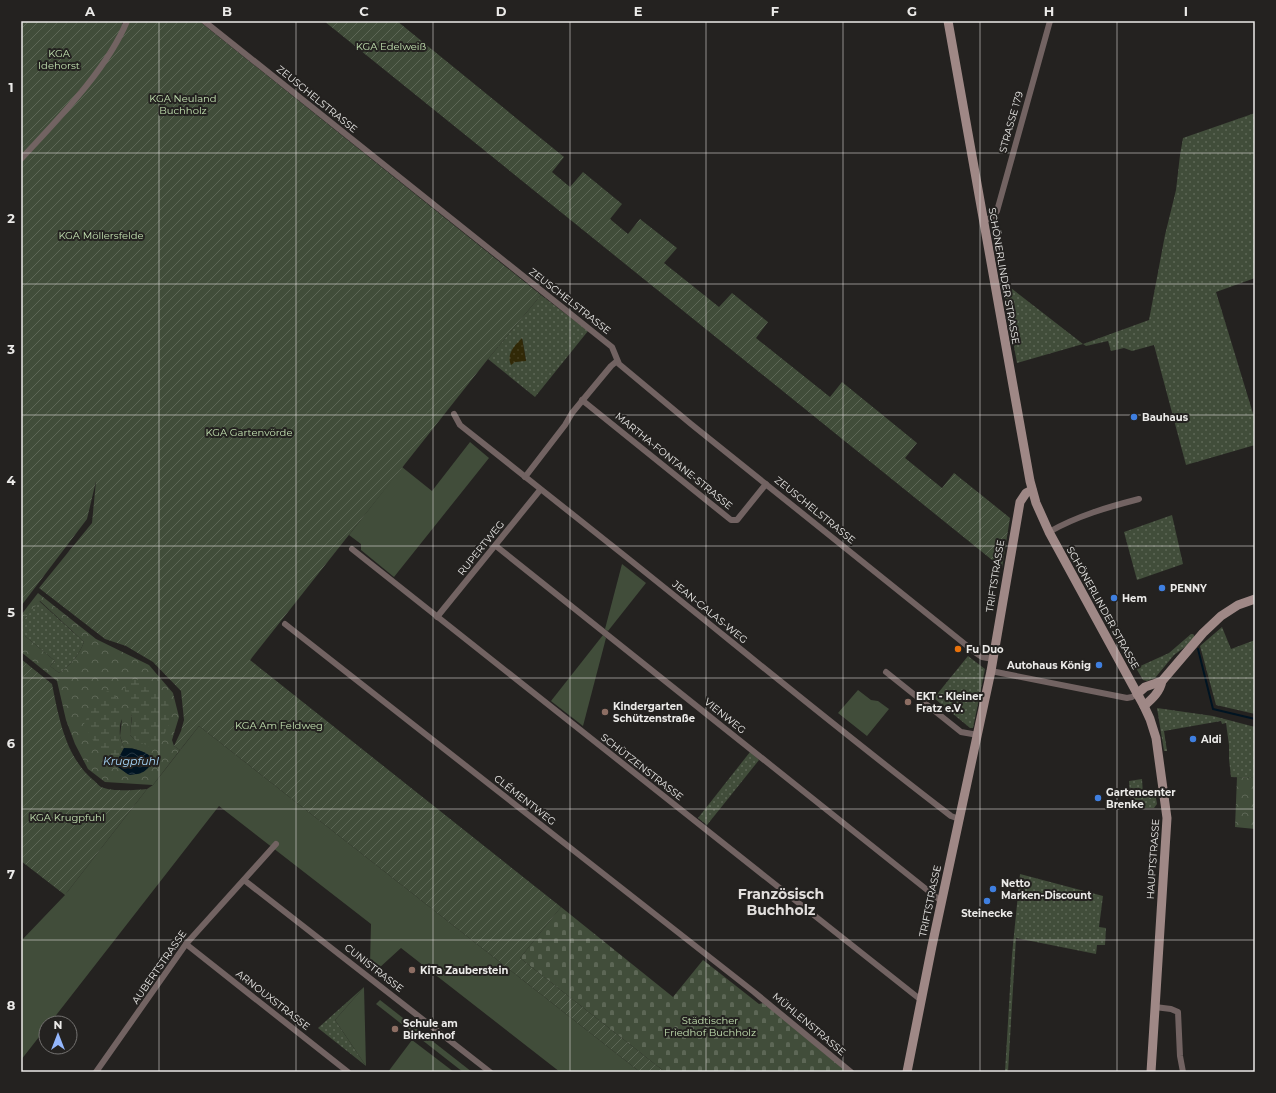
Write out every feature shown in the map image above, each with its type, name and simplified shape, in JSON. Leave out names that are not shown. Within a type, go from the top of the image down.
[{"type":"main road","name":"SCHÖNERLINDER STRASSE","points":[[948,21],[1032,490],[1049,532],[1137,694]]},
{"type":"main road","name":"TRIFTSTRASSE","points":[[907,1072],[941,902],[991,671],[1020,502],[1026,493],[1032,490]]},
{"type":"main road","points":[[1137,694],[1145,687],[1162,681],[1203,633],[1221,616],[1238,605],[1255,598]]},
{"type":"main road","points":[[1144,706],[1152,700],[1161,688],[1162,681]]},
{"type":"main road","name":"HAUPTSTRASSE","points":[[1137,694],[1150,719],[1156,738],[1167,818],[1151,1072]]},
{"type":"street","points":[[21,158],[68,107],[92,77],[118,40],[127,21]]},
{"type":"street","name":"ZEUSCHELSTRASSE","points":[[204,21],[612,347],[617,361],[686,420],[982,657],[993,659]]},
{"type":"street","name":"STRASSE 179","points":[[983,220],[992,218],[997,211],[1050,21]]},
{"type":"street","points":[[525,477],[566,425],[572,413],[582,400],[617,361]]},
{"type":"street","name":"MARTHA-FONTANE-STRASSE","points":[[582,400],[731,520],[737,520],[766,484]]},
{"type":"street","name":"JEAN-CALAS-WEG","points":[[454,414],[460,425],[540,490],[625,556],[875,758],[951,816],[959,819]]},
{"type":"street","name":"RUPERTWEG","points":[[437,617],[540,490]]},
{"type":"street","points":[[1049,532],[1088,514],[1139,499]]},
{"type":"street","name":"VIENWEG","points":[[496,546],[941,902]]},
{"type":"street","name":"SCHÜTZENSTRASSE","points":[[352,549],[921,1000]]},
{"type":"street","name":"CLÉMENTWEG","points":[[285,624],[754,992]]},
{"type":"street","points":[[991,671],[1126,698],[1137,694]]},
{"type":"street","points":[[886,672],[962,732],[978,735]]},
{"type":"street","name":"AUBERTSTRASSE","points":[[96,1072],[186,944],[276,844]]},
{"type":"street","name":"CUNISTRASSE","points":[[244,880],[490,1072]]},
{"type":"street","name":"ARNOUXSTRASSE","points":[[186,944],[348,1072]]},
{"type":"street","name":"MÜHLENSTRASSE","points":[[754,992],[851,1072]]},
{"type":"street","points":[[1155,1007],[1171,1009],[1178,1012],[1180,1056],[1183,1072]]},
{"type":"green space","points":[[21,21],[121,21],[124,28],[130,21],[199,21],[541,295],[488,359],[250,660],[561,907],[520,958],[665,1072],[640,1072],[199,726],[180,750],[174,746],[184,720],[181,691],[153,662],[126,646],[105,639],[39,588],[92,523],[96,481],[87,519],[21,606]]},
{"type":"green space","name":"KGA Edelweiß","points":[[324,21],[397,21],[564,157],[552,172],[570,187],[583,172],[622,204],[610,219],[628,234],[640,219],[677,248],[664,263],[719,307],[732,293],[768,322],[756,338],[830,397],[842,382],[917,443],[905,458],[942,488],[954,473],[1010,518],[1002,568]]},
{"type":"green space","points":[[1255,113],[1255,278],[1216,292],[1255,420],[1255,445],[1186,465],[1154,345],[1132,351],[1124,348],[1111,351],[1108,341],[1086,346],[1083,344],[1149,320],[1165,235],[1176,190],[1183,138]]},
{"type":"green space","points":[[1002,281],[1083,344],[1017,363]]},
{"type":"green space","points":[[541,295],[588,331],[535,397],[488,359]],"holes":[[[522,338],[526,360],[515,362]]]},
{"type":"green space","points":[[470,442],[489,458],[394,577],[361,550],[361,544],[349,535],[402,467],[432,491]]},
{"type":"green space","points":[[1172,515],[1183,564],[1137,580],[1124,532]]},
{"type":"green space","points":[[622,564],[646,583],[608,631],[605,629]]},
{"type":"green space","points":[[38,593],[96,639],[149,665],[173,693],[179,717],[172,740],[174,746],[180,750],[153,785],[105,782],[88,769],[75,744],[66,720],[57,681],[21,652],[21,636],[25,636],[55,661],[50,666],[59,673],[74,659],[84,642],[40,601],[21,623],[21,615]],"holes":[[[132,714],[135,740],[130,735]],[[122,719],[120,736],[124,748],[140,751],[147,754],[154,760],[129,775],[106,758]]]},
{"type":"green space","points":[[39,601],[84,642],[74,659],[59,673],[50,666],[55,661],[25,636],[21,636],[21,623]]},
{"type":"green space","points":[[1222,627],[1231,649],[1255,640],[1255,714],[1216,705],[1200,646]]},
{"type":"green space","points":[[1191,634],[1195,637],[1174,655],[1155,678],[1147,681],[1143,680],[1136,668],[1169,653]]},
{"type":"green space","points":[[603,635],[606,638],[583,726],[551,701]]},
{"type":"green space","points":[[968,656],[985,669],[973,728],[970,728],[934,698]]},
{"type":"green space","name":"KGA Krugpfuhl","points":[[21,659],[52,684],[57,710],[69,747],[75,759],[92,779],[101,787],[106,789],[147,789],[65,895],[21,861]]},
{"type":"green space","points":[[129,679],[142,680],[158,691],[168,702],[171,720],[157,750],[135,740],[130,735],[132,715],[125,693],[126,684]]},
{"type":"green space","points":[[858,690],[871,700],[878,701],[889,709],[867,736],[838,713]]},
{"type":"green space","points":[[108,691],[119,701],[122,712],[120,736],[124,748],[115,765],[97,746],[84,723],[101,694]]},
{"type":"green space","points":[[1157,708],[1213,716],[1255,727],[1255,778],[1231,777],[1226,723],[1222,724],[1221,721],[1164,731],[1167,751],[1164,751]]},
{"type":"green space","points":[[199,726],[640,1072],[560,1072],[401,948],[378,969],[370,963],[371,924],[219,806],[56,1015],[38,1015],[38,1038],[21,1060],[21,941],[65,895],[147,789],[153,785]]},
{"type":"green space","points":[[750,752],[759,760],[707,825],[698,818]]},
{"type":"green space","points":[[1237,777],[1255,778],[1255,829],[1235,827]]},
{"type":"green space","points":[[1142,779],[1143,795],[1155,793],[1157,804],[1154,808],[1131,808],[1129,781]]},
{"type":"green space","points":[[1020,874],[1103,896],[1099,927],[1106,928],[1105,945],[1097,945],[1096,954],[1016,938],[1008,1072],[1005,1072],[1012,955]]},
{"type":"green space","name":"Städtischer Friedhof Buchholz","points":[[561,907],[673,997],[703,960],[759,1004],[763,1003],[783,1018],[847,1072],[665,1072],[520,958]]},
{"type":"green space","points":[[364,987],[335,1020],[366,1066],[318,1028]]},
{"type":"green space","points":[[364,987],[366,1066],[335,1020]]},
{"type":"green space","points":[[380,1000],[472,1072],[463,1072],[376,1004]]},
{"type":"green space","points":[[412,1040],[454,1072],[388,1072]]},
{"type":"sand","points":[[522,338],[526,361],[515,362],[511,365],[510,353]]},
{"type":"water","name":"Krugpfuhl","points":[[124,748],[140,751],[147,754],[154,760],[144,772],[129,775],[115,765]]},
{"type":"waterway","points":[[1198,649],[1213,709],[1255,719]]},
{"type":"place","name":"Bauhaus","points":[[1134,417]]},
{"type":"place","name":"PENNY","points":[[1162,588]]},
{"type":"place","name":"Hem","points":[[1114,598]]},
{"type":"place","name":"Fu Duo","points":[[958,649]]},
{"type":"place","name":"Autohaus König","points":[[1099,665]]},
{"type":"place","name":"EKT - Kleiner Fratz e.V.","points":[[908,702]]},
{"type":"place","name":"Kindergarten Schützenstraße","points":[[605,712]]},
{"type":"place","name":"Aldi","points":[[1193,739]]},
{"type":"place","name":"Gartencenter Brenke","points":[[1098,798]]},
{"type":"place","name":"Netto Marken-Discount","points":[[993,889]]},
{"type":"place","name":"Steinecke","points":[[987,901]]},
{"type":"place","name":"KiTa Zauberstein","points":[[412,970]]},
{"type":"place","name":"Schule am Birkenhof","points":[[395,1029]]},
{"type":"district","name":"Französisch Buchholz","points":[[781,902]]},
{"type":"park label","name":"KGA Idehorst","points":[[59,58]]},
{"type":"park label","name":"KGA Neuland Buchholz","points":[[183,104]]},
{"type":"park label","name":"KGA Möllersfelde","points":[[101,235]]},
{"type":"park label","name":"KGA Gartenvörde","points":[[249,432]]},
{"type":"park label","name":"KGA Am Feldweg","points":[[279,725]]}]
